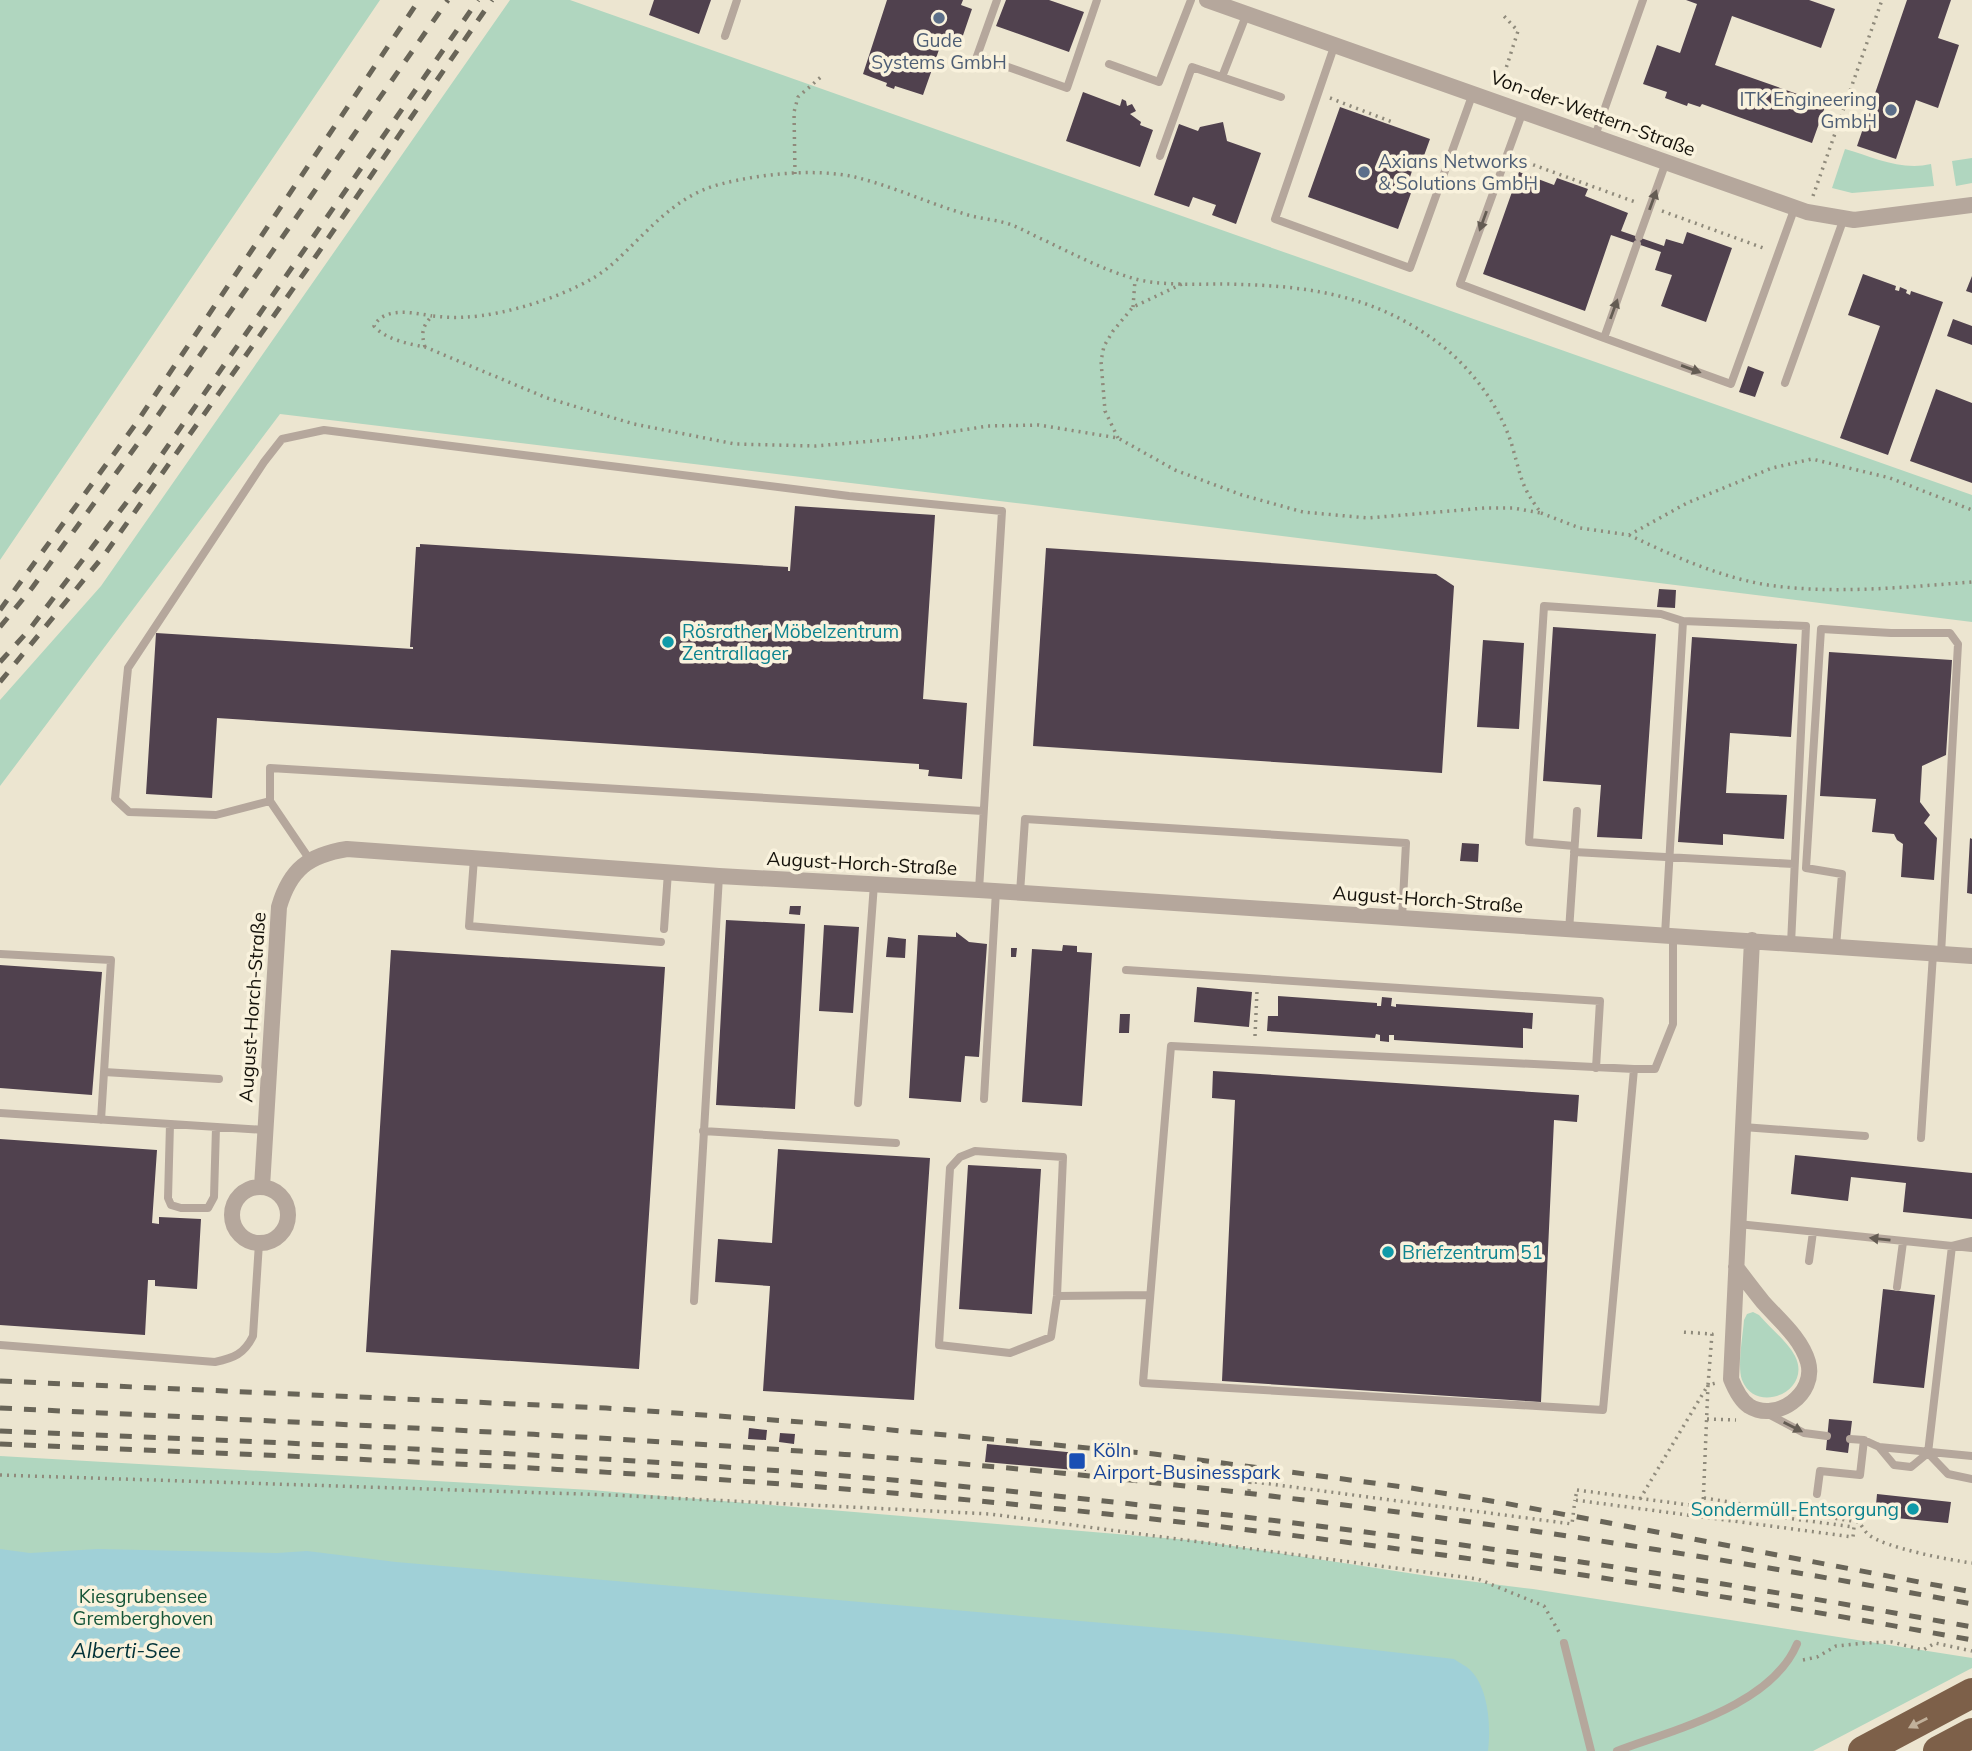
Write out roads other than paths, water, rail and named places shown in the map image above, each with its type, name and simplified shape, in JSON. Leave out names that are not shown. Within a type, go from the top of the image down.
[{"type":"highway","points":[[1863,1751],[1972,1693]]},
{"type":"highway","points":[[1938,1751],[1972,1733]]},
{"type":"street","name":"Von-der-Wettern-Straße","points":[[1207,0],[1801,209],[1854,220],[1972,205]]},
{"type":"street","name":"August-Horch-Straße","points":[[262,1187],[279,906],[285,886],[294,873],[310,860],[329,852],[347,849],[719,876],[996,891],[1972,956]]},
{"type":"street","points":[[1736,1267],[1802,1346],[1809,1366],[1806,1385],[1797,1399],[1779,1410],[1762,1411],[1748,1405],[1738,1395],[1731,1379],[1737,1224],[1752,940]]},
{"type":"street","points":[[262,1187],[279,1195],[288,1212],[287,1222],[277,1238],[259,1243],[242,1237],[236,1231],[232,1214],[238,1197],[253,1188],[262,1187]]},
{"type":"lane","points":[[725,36],[737,0]]},
{"type":"lane","points":[[997,0],[977,56],[1068,88],[1097,0]]},
{"type":"lane","points":[[1109,64],[1159,82],[1191,0]]},
{"type":"lane","points":[[1595,136],[1643,0]]},
{"type":"lane","points":[[1222,77],[1247,13]]},
{"type":"lane","points":[[1335,44],[1275,219],[1410,268],[1473,93]]},
{"type":"lane","points":[[1160,156],[1192,67],[1281,97]]},
{"type":"lane","points":[[1523,111],[1460,284],[1731,384],[1801,209]]},
{"type":"lane","points":[[1604,338],[1666,162]]},
{"type":"lane","points":[[1785,383],[1844,218]]},
{"type":"lane","points":[[270,801],[215,815],[129,812],[115,799],[128,668],[264,462],[282,439],[324,430],[836,494],[1002,511],[979,890]]},
{"type":"lane","points":[[1794,864],[1670,858],[1528,842],[1544,606],[1661,614],[1683,621],[1950,634],[1958,644],[1937,954],[1920,1138]]},
{"type":"lane","points":[[1634,1069],[1603,1410],[1143,1383],[1171,1046],[1539,1066],[1655,1069],[1673,1024],[1669,935],[1670,858],[1683,621]]},
{"type":"lane","points":[[1791,944],[1806,626]]},
{"type":"lane","points":[[1821,629],[1807,868],[1842,874],[1836,947]]},
{"type":"lane","points":[[310,860],[270,801],[270,768],[983,811]]},
{"type":"lane","points":[[1569,931],[1577,811]]},
{"type":"lane","points":[[1020,893],[1025,819],[1406,843],[1402,918]]},
{"type":"lane","points":[[474,858],[469,926],[661,942]]},
{"type":"lane","points":[[664,929],[668,872]]},
{"type":"lane","points":[[694,1301],[719,876]]},
{"type":"lane","points":[[858,1103],[874,884]]},
{"type":"lane","points":[[984,1099],[996,891]]},
{"type":"lane","points":[[0,954],[111,960],[101,1120]]},
{"type":"lane","points":[[1126,970],[1600,1001],[1596,1068]]},
{"type":"lane","points":[[104,1072],[219,1079]]},
{"type":"lane","points":[[0,1114],[265,1130]]},
{"type":"lane","points":[[170,1124],[168,1198],[171,1205],[181,1208],[201,1209],[212,1204],[216,1127]]},
{"type":"lane","points":[[1742,1127],[1865,1136]]},
{"type":"lane","points":[[703,1130],[896,1143]]},
{"type":"lane","points":[[975,1152],[1063,1157],[1057,1296],[1051,1337],[1010,1353],[939,1345],[950,1168],[960,1157],[975,1152]]},
{"type":"lane","points":[[1737,1224],[1972,1248]]},
{"type":"lane","points":[[1810,1261],[1813,1232]]},
{"type":"lane","points":[[1952,1246],[1972,1241]]},
{"type":"lane","points":[[1897,1287],[1903,1242]]},
{"type":"lane","points":[[0,1345],[215,1362],[233,1358],[246,1350],[253,1336],[259,1243]]},
{"type":"lane","points":[[1879,1447],[1894,1465],[1910,1467],[1928,1453],[1952,1246]]},
{"type":"lane","points":[[1057,1296],[1150,1295]]},
{"type":"lane","points":[[1762,1411],[1804,1433],[1827,1436]]},
{"type":"lane","points":[[1850,1439],[1864,1440],[1879,1447],[1972,1456]]},
{"type":"lane","points":[[1817,1494],[1820,1471],[1860,1475],[1864,1440]]},
{"type":"lane","points":[[1928,1453],[1948,1475],[1972,1479]]},
{"type":"lane","points":[[1564,1643],[1591,1751]]},
{"type":"lane","points":[[1617,1751],[1703,1721],[1738,1704],[1791,1657],[1797,1644]]},
{"type":"water","name":"Alberti-See","points":[[0,1549],[30,1553],[98,1549],[277,1553],[307,1551],[396,1562],[1232,1634],[1454,1659],[1468,1668],[1480,1685],[1489,1718],[1488,1751],[0,1751]]},
{"type":"railway","points":[[0,610],[135,425],[419,0]]},
{"type":"railway","points":[[0,627],[32,588],[147,431],[448,0]]},
{"type":"railway","points":[[0,662],[29,630],[149,473],[478,0]]},
{"type":"railway","points":[[0,682],[105,554],[307,269],[492,0]]},
{"type":"railway","points":[[0,1381],[606,1408],[815,1423],[1154,1454],[1504,1503],[1972,1592]]},
{"type":"railway","points":[[0,1408],[687,1443],[1048,1472],[1446,1518],[1709,1558],[1972,1604]]},
{"type":"railway","points":[[0,1431],[695,1465],[1057,1496],[1450,1543],[1712,1582],[1972,1627]]},
{"type":"railway","points":[[0,1444],[695,1478],[1057,1509],[1450,1556],[1711,1595],[1972,1640]]},
{"type":"place","name":"Gude Systems GmbH","points":[[939,18]]},
{"type":"place","name":"ITK Engineering GmbH","points":[[1891,110]]},
{"type":"place","name":"Axians Networks & Solutions GmbH","points":[[1364,172]]},
{"type":"place","name":"Rösrather Möbelzentrum Zentrallager","points":[[668,642]]},
{"type":"place","name":"Briefzentrum 51","points":[[1388,1252]]},
{"type":"place","name":"Köln Airport-Businesspark","points":[[1077,1461]]},
{"type":"place","name":"Sondermüll-Entsorgung","points":[[1913,1509]]},
{"type":"park label","name":"Kiesgrubensee Gremberghoven","points":[[143,1607]]}]
